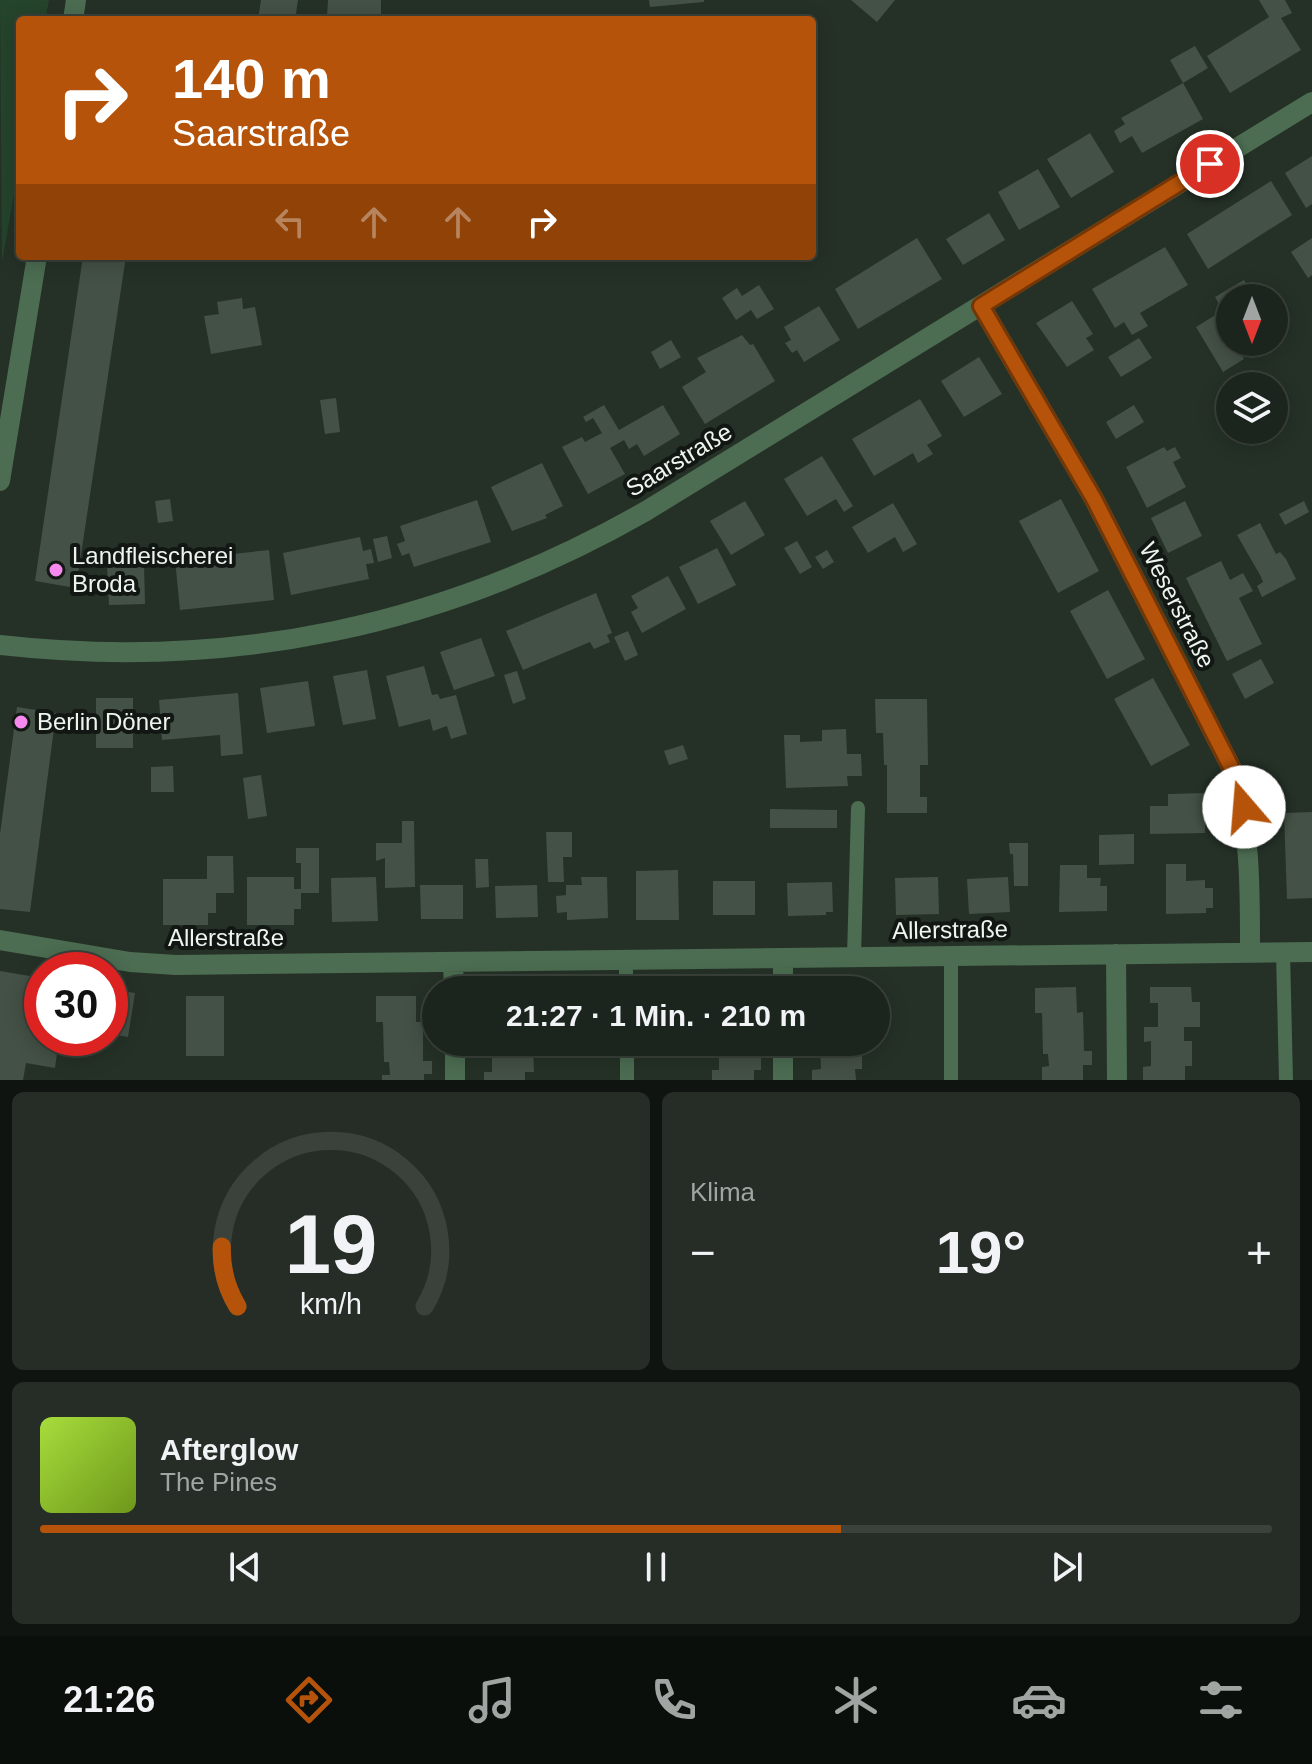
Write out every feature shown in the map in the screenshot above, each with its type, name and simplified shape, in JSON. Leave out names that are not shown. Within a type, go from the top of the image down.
[{"type":"street","name":"Saarstraße","points":[[0,645],[130,655],[257,646],[369,624],[461,598],[587,544],[1312,102]]},
{"type":"street","points":[[0,481],[36,260]]},
{"type":"street","name":"Weserstraße","points":[[981,306],[1094,499],[1231,767],[1244,807],[1248,841],[1250,952]]},
{"type":"street","name":"Allerstraße","points":[[0,940],[130,962],[176,965],[1312,952]]},
{"type":"street","points":[[1116,954],[1117,1080]]},
{"type":"street","points":[[783,958],[783,976]]},
{"type":"street","points":[[453,963],[453,976]]},
{"type":"street","points":[[455,1056],[455,1080]]},
{"type":"street","points":[[783,1056],[783,1080]]},
{"type":"lane","points":[[854,957],[858,808]]},
{"type":"lane","points":[[1283,952],[1286,1080]]},
{"type":"lane","points":[[951,956],[951,1080]]},
{"type":"lane","points":[[626,961],[626,976]]},
{"type":"lane","points":[[627,1056],[627,1080]]},
{"type":"green space","points":[[0,0],[49,0],[46,16],[16,16],[16,183],[2,262]]},
{"type":"building","points":[[261,0],[298,0],[296,16],[259,16]]},
{"type":"building","points":[[328,0],[381,0],[381,16],[327,16]]},
{"type":"building","points":[[649,0],[704,0],[704,2],[650,7]]},
{"type":"building","points":[[851,0],[895,0],[877,22]]},
{"type":"building","points":[[1259,0],[1285,0],[1292,13],[1281,18],[1301,50],[1230,93],[1207,56],[1269,17]]},
{"type":"building","points":[[1195,46],[1208,68],[1183,83],[1170,60]]},
{"type":"building","points":[[1183,83],[1203,119],[1142,153],[1132,136],[1120,143],[1114,131],[1125,124],[1121,118]]},
{"type":"building","points":[[1090,133],[1114,172],[1071,198],[1047,159]]},
{"type":"building","points":[[1312,156],[1312,204],[1306,208],[1285,173]]},
{"type":"building","points":[[1038,169],[1060,207],[1019,230],[998,192]]},
{"type":"building","points":[[1271,181],[1292,215],[1208,269],[1187,234]]},
{"type":"building","points":[[989,213],[1005,240],[963,265],[946,239]]},
{"type":"building","points":[[917,238],[942,279],[858,329],[835,289]]},
{"type":"building","points":[[1312,238],[1312,275],[1308,278],[1291,252]]},
{"type":"building","points":[[1165,247],[1188,285],[1140,313],[1148,326],[1132,335],[1124,322],[1115,328],[1092,289]]},
{"type":"building","points":[[82,260],[125,260],[76,588],[35,581]]},
{"type":"building","points":[[759,285],[774,309],[757,319],[751,310],[736,320],[722,298],[737,288],[742,296]]},
{"type":"building","points":[[242,298],[243,309],[255,307],[262,345],[211,354],[204,316],[219,314],[217,302]]},
{"type":"building","points":[[1072,301],[1093,334],[1086,338],[1094,350],[1067,367],[1036,323]]},
{"type":"building","points":[[819,306],[840,340],[804,362],[797,350],[792,353],[785,343],[791,340],[784,327]]},
{"type":"building","points":[[1216,315],[1216,356],[1242,356],[1244,359],[1223,372],[1196,327]]},
{"type":"building","points":[[742,335],[750,345],[753,344],[775,381],[705,424],[682,387],[706,372],[697,358]]},
{"type":"building","points":[[1139,338],[1152,358],[1121,377],[1108,357]]},
{"type":"building","points":[[671,340],[681,357],[660,369],[651,352]]},
{"type":"building","points":[[979,357],[1002,394],[964,417],[941,381]]},
{"type":"building","points":[[336,398],[340,432],[325,434],[320,400]]},
{"type":"building","points":[[920,399],[942,436],[927,445],[933,454],[918,463],[913,453],[874,476],[852,439]]},
{"type":"building","points":[[604,405],[619,430],[663,405],[680,434],[644,456],[637,444],[629,449],[624,440],[610,448],[625,474],[588,494],[562,447],[582,437],[585,442],[602,433],[593,418],[586,422],[583,417]]},
{"type":"building","points":[[1134,405],[1144,422],[1116,439],[1106,422]]},
{"type":"building","points":[[1164,447],[1167,451],[1175,447],[1181,458],[1173,462],[1186,487],[1147,508],[1126,467]]},
{"type":"building","points":[[822,456],[853,506],[844,512],[836,499],[807,516],[784,479]]},
{"type":"building","points":[[542,463],[563,506],[545,515],[547,518],[512,531],[491,487]]},
{"type":"building","points":[[170,499],[173,521],[158,523],[155,501]]},
{"type":"building","points":[[1061,499],[1099,571],[1058,593],[1019,521]]},
{"type":"building","points":[[477,500],[491,542],[414,567],[409,553],[402,556],[397,544],[405,541],[400,526]]},
{"type":"building","points":[[745,501],[765,535],[731,555],[710,521]]},
{"type":"building","points":[[1185,501],[1202,536],[1168,553],[1151,518]]},
{"type":"building","points":[[1304,501],[1309,512],[1285,525],[1279,514]]},
{"type":"building","points":[[893,503],[917,544],[903,552],[895,537],[868,553],[852,527]]},
{"type":"building","points":[[1260,523],[1276,554],[1280,552],[1286,559],[1296,579],[1262,597],[1257,586],[1263,582],[1237,535]]},
{"type":"building","points":[[387,536],[392,558],[378,562],[373,539]]},
{"type":"building","points":[[360,537],[363,551],[371,549],[374,563],[366,564],[369,579],[291,595],[283,553]]},
{"type":"building","points":[[797,541],[812,567],[800,574],[784,548]]},
{"type":"building","points":[[717,548],[736,585],[698,604],[679,567]]},
{"type":"building","points":[[194,549],[195,558],[269,550],[274,600],[180,610],[175,560],[181,559],[180,550]]},
{"type":"building","points":[[827,550],[834,562],[823,569],[815,557]]},
{"type":"building","points":[[1221,561],[1230,580],[1243,573],[1253,591],[1239,598],[1262,644],[1227,661],[1186,578]]},
{"type":"building","points":[[144,563],[145,604],[109,605],[107,564]]},
{"type":"building","points":[[668,576],[686,609],[642,633],[631,612],[638,608],[631,596]]},
{"type":"building","points":[[1108,590],[1145,659],[1107,679],[1070,611]]},
{"type":"building","points":[[596,593],[612,633],[607,635],[610,642],[594,649],[590,642],[523,670],[506,631]]},
{"type":"building","points":[[628,631],[638,655],[625,661],[614,637]]},
{"type":"building","points":[[481,638],[495,676],[454,690],[440,652]]},
{"type":"building","points":[[1261,659],[1274,683],[1245,699],[1232,674]]},
{"type":"building","points":[[424,666],[432,695],[438,694],[440,699],[456,695],[467,734],[451,739],[447,726],[433,731],[430,719],[399,727],[386,676]]},
{"type":"building","points":[[367,670],[376,719],[343,725],[333,676]]},
{"type":"building","points":[[517,671],[526,699],[513,704],[504,675]]},
{"type":"building","points":[[1153,678],[1190,745],[1151,766],[1114,699]]},
{"type":"building","points":[[308,681],[315,726],[267,733],[260,688]]},
{"type":"building","points":[[238,693],[243,754],[221,756],[220,735],[162,740],[159,700]]},
{"type":"building","points":[[96,698],[133,698],[133,748],[96,748]]},
{"type":"building","points":[[875,699],[927,699],[928,765],[920,765],[920,797],[927,797],[927,813],[887,813],[887,765],[884,765],[883,733],[876,733]]},
{"type":"building","points":[[17,707],[56,713],[30,912],[0,909],[0,834]]},
{"type":"building","points":[[846,729],[847,754],[861,754],[862,776],[847,776],[848,786],[786,788],[784,735],[800,735],[800,742],[822,741],[822,730]]},
{"type":"building","points":[[683,745],[688,759],[669,765],[664,751]]},
{"type":"building","points":[[173,766],[174,792],[151,792],[151,767]]},
{"type":"building","points":[[261,775],[267,816],[248,819],[243,778]]},
{"type":"building","points":[[1205,793],[1205,833],[1150,834],[1150,806],[1168,806],[1168,794]]},
{"type":"building","points":[[770,809],[837,810],[837,828],[770,828]]},
{"type":"building","points":[[1312,812],[1312,898],[1287,899],[1284,813]]},
{"type":"building","points":[[402,821],[414,821],[415,887],[385,888],[385,858],[376,861],[376,843],[402,843]]},
{"type":"building","points":[[546,832],[572,832],[572,857],[563,857],[564,882],[548,882]]},
{"type":"building","points":[[1134,834],[1134,864],[1099,865],[1099,835]]},
{"type":"building","points":[[1009,843],[1028,843],[1028,886],[1014,886],[1013,854],[1010,854]]},
{"type":"building","points":[[296,848],[319,848],[319,893],[301,893],[301,909],[294,909],[294,925],[247,925],[247,877],[294,877],[294,889],[301,889],[301,863],[296,863]]},
{"type":"building","points":[[207,856],[233,856],[234,893],[216,893],[216,913],[208,913],[208,925],[163,925],[163,879],[207,879]]},
{"type":"building","points":[[475,859],[488,859],[489,887],[476,888]]},
{"type":"building","points":[[1166,864],[1186,864],[1186,881],[1205,880],[1205,888],[1213,888],[1213,908],[1206,908],[1206,913],[1166,914]]},
{"type":"building","points":[[1060,865],[1087,865],[1087,878],[1101,878],[1100,886],[1107,886],[1107,911],[1059,912]]},
{"type":"building","points":[[678,870],[679,920],[636,920],[636,871]]},
{"type":"building","points":[[376,877],[378,921],[332,922],[331,878]]},
{"type":"building","points":[[581,877],[607,877],[608,918],[567,920],[567,912],[557,913],[556,896],[566,895],[566,885],[582,885]]},
{"type":"building","points":[[938,877],[939,914],[896,915],[895,878]]},
{"type":"building","points":[[1008,877],[1010,912],[969,914],[967,879]]},
{"type":"building","points":[[713,881],[755,881],[755,915],[713,915]]},
{"type":"building","points":[[832,882],[833,912],[788,916],[787,883]]},
{"type":"building","points":[[420,885],[463,885],[463,919],[421,919]]},
{"type":"building","points":[[537,885],[538,917],[496,918],[495,886]]},
{"type":"building","points":[[0,971],[24,975],[24,1056],[57,1056],[55,1068],[26,1063],[23,1080],[0,1080]]},
{"type":"building","points":[[1076,987],[1077,1013],[1083,1012],[1084,1051],[1092,1051],[1092,1065],[1083,1065],[1083,1080],[1042,1080],[1042,1067],[1049,1066],[1048,1054],[1043,1054],[1042,1013],[1035,1013],[1035,988]]},
{"type":"building","points":[[1150,987],[1191,987],[1192,1002],[1200,1002],[1200,1027],[1184,1027],[1184,1041],[1192,1041],[1192,1066],[1185,1066],[1185,1080],[1143,1080],[1143,1067],[1151,1066],[1151,1041],[1144,1042],[1144,1027],[1158,1027],[1158,1003],[1150,1003]]},
{"type":"building","points":[[128,992],[135,993],[128,1037]]},
{"type":"building","points":[[186,996],[224,996],[224,1056],[186,1056]]},
{"type":"building","points":[[376,996],[416,996],[416,1022],[422,1022],[423,1061],[432,1061],[432,1074],[424,1074],[424,1080],[382,1080],[382,1075],[390,1075],[389,1062],[384,1062],[383,1022],[376,1022]]},
{"type":"building","points":[[492,1056],[533,1056],[534,1072],[525,1072],[525,1080],[484,1080],[484,1072],[492,1072]]},
{"type":"building","points":[[754,1056],[761,1058],[761,1070],[754,1070],[754,1080],[712,1080],[712,1070],[719,1070],[719,1058],[712,1058]]},
{"type":"building","points":[[820,1056],[862,1056],[862,1069],[855,1069],[856,1080],[812,1080],[812,1070],[821,1069]]},
{"type":"place","name":"Landfleischerei Broda","points":[[56,570]]},
{"type":"place","name":"Berlin Döner","points":[[21,722]]},
{"type":"route","points":[[1210,164],[981,306],[1094,499],[1231,767],[1244,807]]}]
